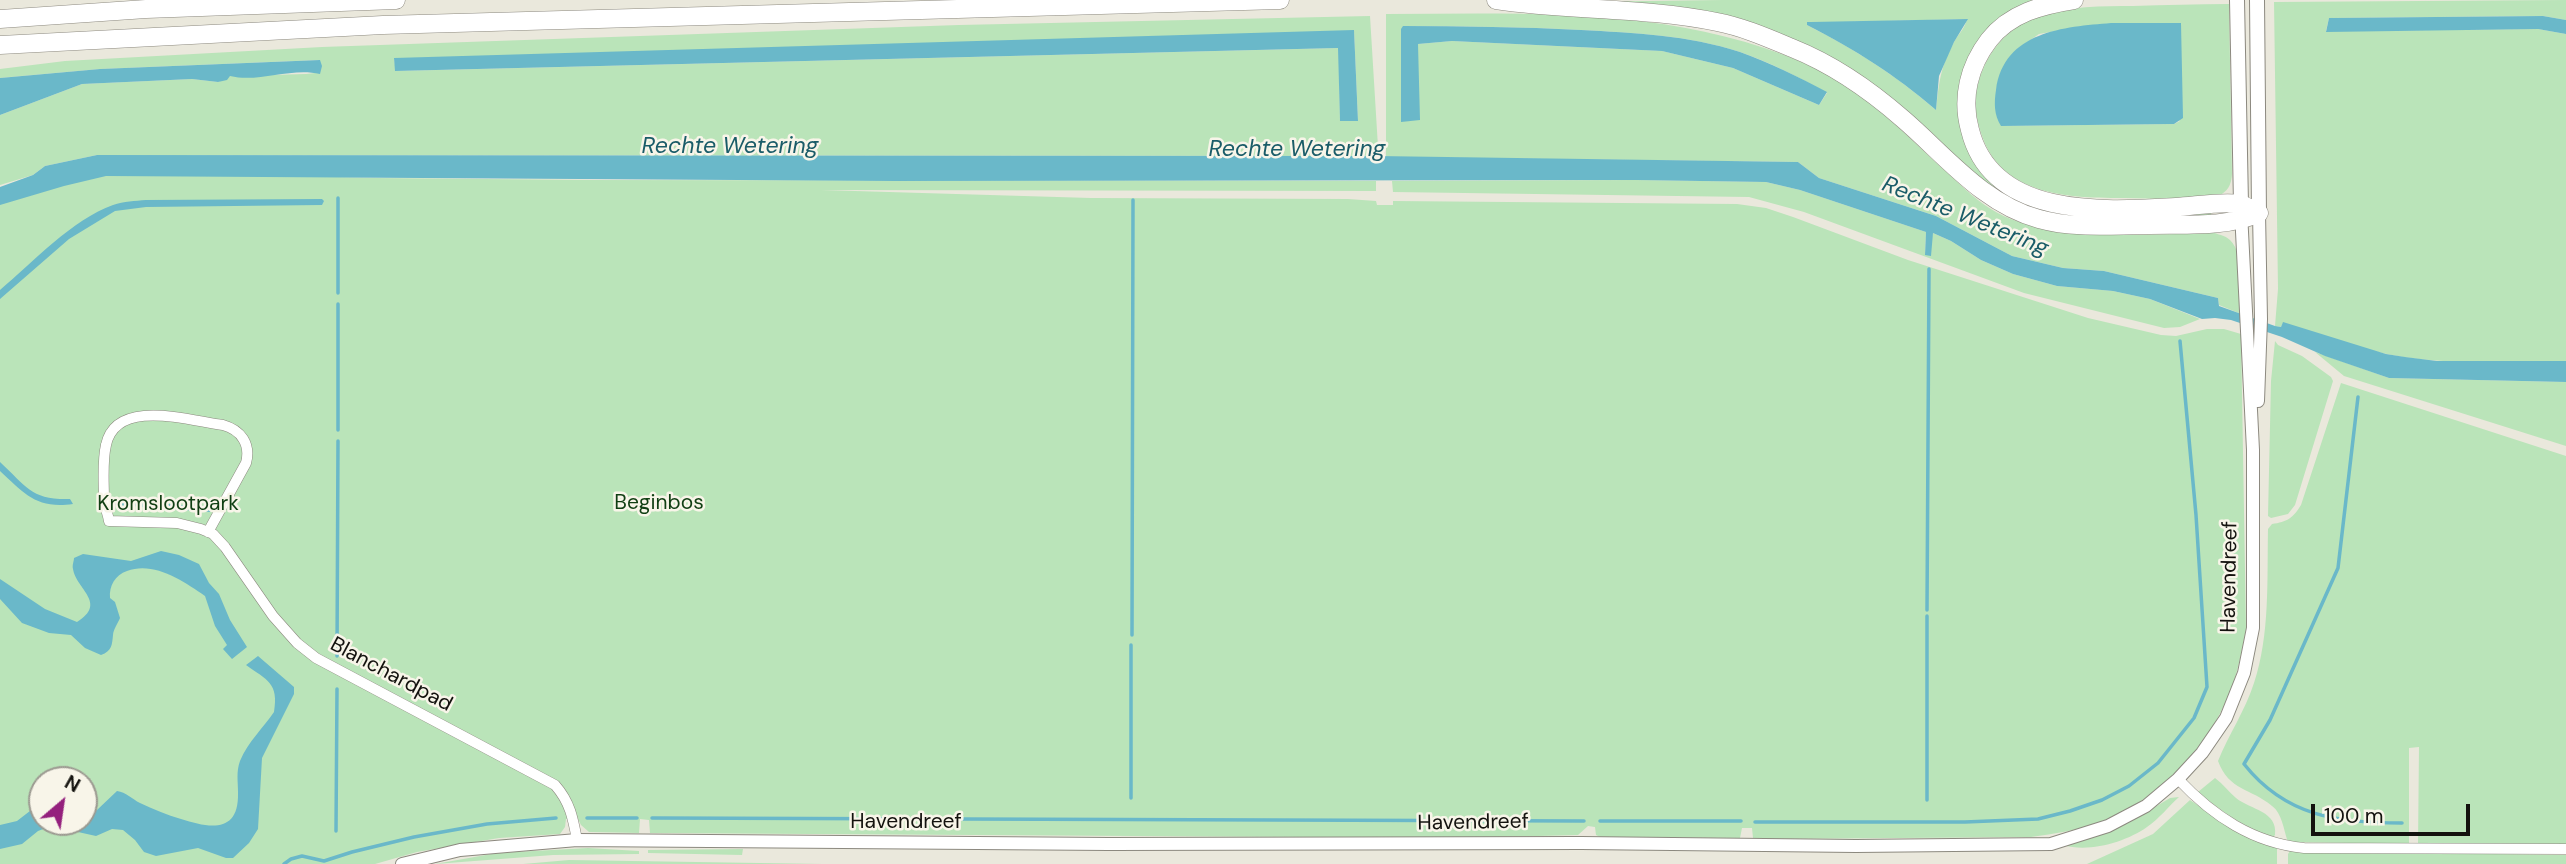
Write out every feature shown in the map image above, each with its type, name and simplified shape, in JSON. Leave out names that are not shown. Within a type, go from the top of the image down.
[{"type":"highway","points":[[0,19],[146,9],[396,0]]},
{"type":"highway","points":[[0,47],[375,26],[1280,0]]},
{"type":"highway","points":[[1496,0],[1538,7],[1684,16],[1720,23],[1796,49],[1875,96],[1985,193],[2036,218],[2073,225],[2241,213]]},
{"type":"highway","points":[[2074,0],[2040,6],[2013,19],[1992,37],[1977,60],[1968,86],[1966,104],[1972,139],[1988,167],[2021,194],[2043,202],[2068,206],[2170,208],[2259,214]]},
{"type":"main road","name":"Havendreef","points":[[2237,0],[2241,213]]},
{"type":"main road","name":"Havendreef","points":[[2256,0],[2259,214]]},
{"type":"street","name":"Havendreef","points":[[402,864],[460,850],[577,841],[1856,846],[2051,844],[2108,826],[2147,806],[2202,753],[2226,718],[2244,673],[2253,628],[2253,450],[2241,213]]},
{"type":"street","name":"Havendreef","points":[[2253,450],[2261,319],[2259,214]]},
{"type":"street","points":[[140,415],[228,427],[241,435],[246,445],[246,463],[208,532],[177,523],[109,522],[104,505],[107,440],[115,428],[127,419],[140,415]]},
{"type":"street","name":"Blanchardpad","points":[[208,532],[225,547],[283,627],[316,658],[555,785],[572,810],[577,841]]},
{"type":"street","points":[[2178,779],[2214,813],[2249,834],[2281,846],[2566,849]]},
{"type":"green space","points":[[2047,0],[1984,40],[1969,140],[2026,200],[2211,212],[2211,216],[2075,215],[2024,203],[1995,191],[1938,145],[1769,35],[1572,2]],"holes":[[[1967,19],[1945,61],[1936,110],[1874,63],[1807,25]]]},
{"type":"green space","points":[[2566,0],[2566,20],[2543,16],[2329,18],[2326,31],[2538,29],[2566,34],[2566,361],[2464,362],[2403,357],[2372,351],[2283,323],[2281,327],[2275,326],[2278,289],[2274,2]]},
{"type":"green space","points":[[2229,4],[2232,174],[2229,187],[2224,193],[2211,199],[2105,198],[2062,194],[2023,182],[2006,171],[1992,156],[1978,123],[1976,90],[1992,52],[2017,27],[2039,16],[2074,8]],"holes":[[[2056,31],[2180,121],[2174,124],[2001,126],[2016,50],[2039,34]]]},
{"type":"green space","points":[[1386,14],[1545,14],[1650,22],[1702,31],[1753,45],[1824,72],[1878,109],[1978,200],[2013,220],[2068,232],[2130,235],[2215,233],[2227,238],[2235,246],[2240,264],[2241,314],[2219,305],[2218,298],[2104,271],[2063,268],[2012,256],[1936,216],[1819,178],[1798,162],[1386,157]],"holes":[[[1404,26],[1515,27],[1681,38],[1751,56],[1827,93],[1819,105],[1733,68],[1662,51],[1452,41],[1418,44],[1401,121]]]},
{"type":"green space","points":[[1370,16],[1378,147],[1376,156],[97,155],[45,166],[33,175],[0,185],[0,115],[82,84],[192,79],[218,82],[230,76],[306,74],[315,73],[319,60],[100,69],[0,78],[0,69],[65,61],[322,47],[959,25]],"holes":[[[1354,31],[1358,120],[1340,121],[1339,48],[396,71],[394,59]]]},
{"type":"green space","name":"Beginbos","points":[[63,170],[592,180],[1376,181],[1376,191],[821,190],[1091,198],[1348,199],[1376,201],[1377,205],[1393,205],[1393,201],[1737,204],[1766,208],[1908,260],[2088,318],[2161,335],[2176,336],[2207,329],[2224,329],[2241,334],[2246,629],[2234,680],[2211,730],[2180,768],[2143,800],[2100,822],[2083,827],[2031,837],[1764,839],[1753,838],[1752,828],[1742,828],[1740,838],[1600,837],[1596,835],[1595,827],[1588,826],[1578,835],[1458,838],[650,833],[649,820],[640,819],[639,833],[589,832],[578,819],[566,819],[560,834],[499,838],[417,852],[375,864],[0,864],[0,197]]},
{"type":"green space","points":[[1392,181],[1766,182],[1800,190],[1926,232],[1925,255],[1933,233],[1981,260],[2013,274],[2057,286],[2113,291],[2150,299],[2200,319],[2180,327],[2164,328],[2024,293],[1804,212],[1749,197],[1393,192]]},
{"type":"green space","points":[[2275,341],[2302,356],[2333,381],[2295,505],[2288,514],[2271,518],[2268,516],[2271,381]]},
{"type":"green space","points":[[2315,352],[2389,378],[2566,382],[2566,446],[2344,376]]},
{"type":"green space","points":[[2341,383],[2566,456],[2566,847],[2418,844],[2419,747],[2409,748],[2409,844],[2288,842],[2275,809],[2234,784],[2218,761],[2250,693],[2259,665],[2267,607],[2268,529],[2272,524],[2289,519],[2301,505]]},
{"type":"green space","points":[[2215,778],[2236,798],[2268,816],[2275,827],[2275,835],[2273,837],[2243,824],[2198,792]]},
{"type":"green space","points":[[2179,797],[2151,824],[2129,837],[2095,847],[2063,845],[2128,823],[2170,798]]},
{"type":"green space","points":[[2190,800],[2243,835],[2277,848],[2277,864],[2087,864],[2153,834]]},
{"type":"green space","points":[[588,848],[639,851],[639,854],[553,855],[435,864],[497,853]]},
{"type":"green space","points":[[743,849],[742,855],[648,853],[648,850]]},
{"type":"green space","points":[[2290,851],[2566,855],[2566,864],[2288,864]]},
{"type":"green space","points":[[569,860],[823,864],[523,864]]},
{"type":"water","points":[[2543,16],[2566,20],[2566,34],[2538,29],[2326,32],[2329,18]]},
{"type":"water","points":[[1968,19],[1939,76],[1936,110],[1874,63],[1807,25],[1807,22]]},
{"type":"water","points":[[2111,23],[2181,23],[2183,118],[2174,124],[2001,126],[1995,109],[1996,90],[2001,70],[2011,55],[2024,44],[2056,30]]},
{"type":"water","points":[[1403,26],[1559,29],[1681,38],[1740,52],[1827,92],[1819,105],[1733,68],[1662,51],[1452,41],[1418,44],[1420,120],[1401,122]]},
{"type":"water","points":[[1354,30],[1358,121],[1340,121],[1338,48],[395,71],[394,58]]},
{"type":"water","points":[[320,60],[320,74],[298,72],[252,78],[230,76],[227,80],[218,82],[192,79],[82,84],[0,115],[0,78],[100,69]]},
{"type":"water","points":[[97,155],[1376,156],[1798,162],[1819,178],[1936,216],[2012,256],[2063,268],[2104,271],[2218,298],[2219,306],[2275,326],[2281,327],[2283,322],[2386,354],[2437,361],[2566,361],[2566,382],[2389,378],[2231,320],[2202,319],[2150,299],[2113,291],[2057,286],[2013,274],[1981,260],[1933,233],[1931,256],[1925,255],[1926,232],[1800,190],[1766,182],[895,181],[106,176],[0,205],[0,187],[33,175],[45,166]]},
{"type":"water","points":[[322,199],[322,205],[146,207],[115,211],[69,239],[0,299],[0,290],[54,242],[83,220],[117,204],[146,200]]},
{"type":"water","points":[[0,462],[31,490],[46,497],[70,499],[73,504],[50,504],[32,498],[0,471]]},
{"type":"water","points":[[113,500],[208,507],[211,510],[116,505],[112,504]]},
{"type":"water","points":[[161,551],[199,564],[209,583],[219,594],[230,620],[247,647],[232,659],[223,649],[227,645],[215,626],[205,596],[178,579],[158,571],[127,571],[119,575],[114,582],[110,598],[115,602],[120,618],[111,647],[101,655],[85,648],[71,635],[49,633],[22,623],[0,599],[0,579],[45,609],[77,622],[90,609],[90,602],[75,576],[74,558],[83,554],[131,561]]},
{"type":"water","points":[[258,656],[294,687],[294,694],[262,758],[258,829],[249,843],[233,858],[198,848],[156,856],[144,852],[123,830],[112,829],[98,835],[98,809],[117,791],[155,810],[192,822],[212,826],[228,822],[237,806],[240,761],[251,741],[274,712],[273,688],[246,665]]},
{"type":"water","points":[[28,812],[28,836],[32,836],[22,844],[0,849],[0,825],[17,821]]},
{"type":"waterway","points":[[338,198],[338,293]]},
{"type":"waterway","points":[[1132,635],[1133,200]]},
{"type":"waterway","points":[[1927,610],[1929,269]]},
{"type":"waterway","points":[[338,304],[338,430]]},
{"type":"waterway","points":[[1755,822],[1965,822],[2038,819],[2102,800],[2129,786],[2158,763],[2194,718],[2207,687],[2196,515],[2180,341]]},
{"type":"waterway","points":[[2358,397],[2338,568],[2270,720],[2244,764],[2260,782],[2296,806],[2335,818],[2402,823]]},
{"type":"waterway","points":[[337,656],[338,441]]},
{"type":"waterway","points":[[1927,616],[1927,800]]},
{"type":"waterway","points":[[1131,645],[1131,798]]},
{"type":"waterway","points":[[336,831],[337,689]]},
{"type":"waterway","points":[[284,864],[302,856],[324,861],[414,837],[487,824],[556,818]]},
{"type":"waterway","points":[[587,818],[637,818]]},
{"type":"waterway","points":[[652,818],[1584,821]]},
{"type":"waterway","points":[[1600,821],[1741,821]]},
{"type":"water label","name":"Rechte Wetering","points":[[730,147]]},
{"type":"water label","name":"Rechte Wetering","points":[[1297,150]]},
{"type":"water label","name":"Rechte Wetering","points":[[1965,217]]},
{"type":"park label","name":"Kromslootpark","points":[[168,504]]}]
